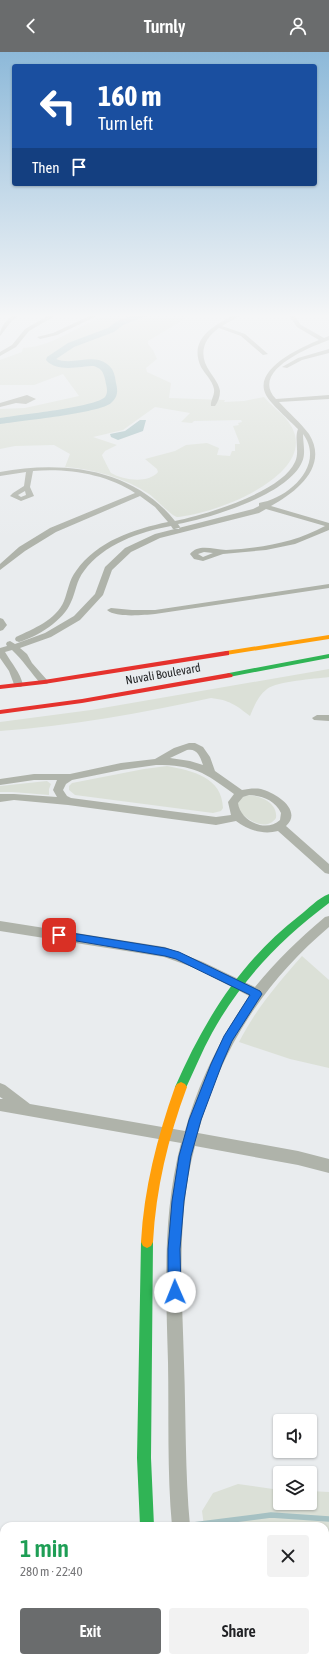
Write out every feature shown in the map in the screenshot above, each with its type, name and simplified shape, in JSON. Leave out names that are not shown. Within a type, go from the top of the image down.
[{"type":"main road","name":"Nuvali Boulevard","points":[[0,687],[44,682],[329,637]]},
{"type":"main road","name":"Nuvali Boulevard","points":[[0,712],[112,695],[329,656]]},
{"type":"main road","points":[[147,1522],[144,1480],[147,1249],[150,1199],[166,1134],[187,1070],[206,1029],[237,983],[275,941],[303,916],[329,898]]},
{"type":"street","points":[[213,405],[216,399],[217,389]]},
{"type":"street","points":[[13,646],[48,635],[77,618],[99,595],[108,569],[128,550],[148,540],[179,530],[206,525],[256,511],[293,490],[310,471],[314,458],[313,447],[307,435],[300,430],[282,408],[274,401],[268,394],[267,389]]},
{"type":"street","points":[[274,401],[329,397]]},
{"type":"street","points":[[0,405],[16,401]]},
{"type":"street","points":[[282,408],[329,404]]},
{"type":"street","points":[[13,646],[48,624],[60,614],[68,602],[73,583],[77,575],[92,558],[103,549],[130,533],[172,522],[208,515],[249,499],[278,483],[294,469],[300,459],[300,430]]},
{"type":"street","points":[[0,474],[30,469],[50,468],[79,471],[120,483],[141,493],[158,506],[179,530]]},
{"type":"street","points":[[27,487],[30,469]]},
{"type":"street","points":[[0,568],[22,549],[53,530],[141,493]]},
{"type":"street","points":[[249,499],[329,526]]},
{"type":"street","points":[[222,552],[279,546],[306,538],[329,526]]},
{"type":"street","points":[[110,610],[137,613],[155,612],[329,586]]},
{"type":"street","points":[[0,621],[3,625],[0,628]]},
{"type":"street","points":[[13,646],[24,656],[28,664],[44,682]]},
{"type":"street","points":[[0,651],[16,674],[18,685]]},
{"type":"street","points":[[317,718],[329,718]]},
{"type":"street","points":[[0,782],[34,777],[71,776],[153,761],[169,756],[185,747],[192,746],[201,751],[205,756],[206,763],[211,772]]},
{"type":"street","points":[[153,761],[173,761],[184,763],[211,772],[240,794]]},
{"type":"street","points":[[68,801],[63,798],[58,790],[61,782],[71,776]]},
{"type":"street","points":[[249,792],[263,793],[281,804],[286,814],[286,819],[280,827],[273,829],[257,828],[244,822],[235,814],[233,802],[240,794],[249,792]]},
{"type":"street","points":[[0,798],[14,797],[47,801],[68,801],[216,821],[238,817]]},
{"type":"street","points":[[280,827],[329,870]]},
{"type":"street","points":[[180,1522],[178,1502],[174,1249],[178,1201],[185,1156],[211,1077],[228,1039],[257,994],[277,968],[292,952],[329,920]]},
{"type":"street","points":[[0,926],[165,952],[179,956],[257,994]]},
{"type":"street","points":[[0,1089],[26,1110]]},
{"type":"street","points":[[0,1105],[298,1158],[329,1166]]},
{"type":"shaded area","points":[[74,389],[170,389],[169,398],[225,400],[224,402],[244,401],[264,397],[285,417],[292,427],[294,432],[295,449],[288,465],[273,479],[254,491],[233,502],[192,515],[177,517],[149,494],[130,483],[98,472],[65,467],[70,454],[54,445],[15,446],[0,449],[0,409],[25,408],[79,396]],"holes":[[[155,407],[190,413],[181,422],[192,423],[194,421],[241,420],[242,422],[238,423],[239,425],[233,426],[240,444],[235,444],[235,451],[232,451],[230,456],[217,455],[219,448],[207,443],[186,445],[175,451],[145,459],[157,469],[158,472],[154,476],[135,480],[111,473],[102,455],[105,451],[117,445],[93,437],[123,430]]]},
{"type":"shaded area","points":[[329,669],[329,677],[287,682],[272,686],[259,698],[250,716],[232,704],[223,700],[211,698],[106,718],[53,726],[0,731],[0,722],[91,710]]},
{"type":"shaded area","points":[[167,766],[196,773],[212,782],[221,798],[223,808],[221,811],[213,813],[75,795],[69,790],[69,786],[72,783]]},
{"type":"shaded area","points":[[47,781],[51,784],[49,795],[0,792],[0,786]]},
{"type":"shaded area","points":[[248,795],[268,801],[274,808],[276,818],[267,824],[261,824],[245,817],[237,809],[238,799]]},
{"type":"shaded area","points":[[302,956],[329,980],[329,1068],[290,1059],[239,1042],[253,1018],[268,997]]},
{"type":"shaded area","points":[[238,1484],[273,1489],[273,1510],[317,1510],[317,1491],[329,1492],[329,1522],[203,1522],[202,1511],[213,1493]]},
{"type":"water","points":[[140,420],[146,420],[143,431],[118,440],[111,437],[110,434],[125,431]]},
{"type":"waterway","points":[[0,421],[98,405],[108,400],[112,395],[112,389]]},
{"type":"waterway","points":[[216,1522],[271,1515],[329,1519]]},
{"type":"traffic: fast","points":[[229,675],[329,656]]},
{"type":"traffic: fast","points":[[181,1087],[198,1049],[218,1012],[242,978],[277,940],[329,898]]},
{"type":"traffic: fast","points":[[147,1242],[144,1458],[147,1522]]},
{"type":"traffic: slow","points":[[226,653],[329,637]]},
{"type":"traffic: slow","points":[[147,1242],[150,1202],[162,1144],[181,1087]]},
{"type":"traffic: jam","points":[[0,687],[44,682],[226,653]]},
{"type":"traffic: jam","points":[[0,712],[82,701],[229,675]]},
{"type":"route","points":[[59,935],[147,948],[179,956],[257,994],[228,1039],[216,1064],[195,1120],[185,1156],[178,1201],[174,1249],[175,1292]]}]
